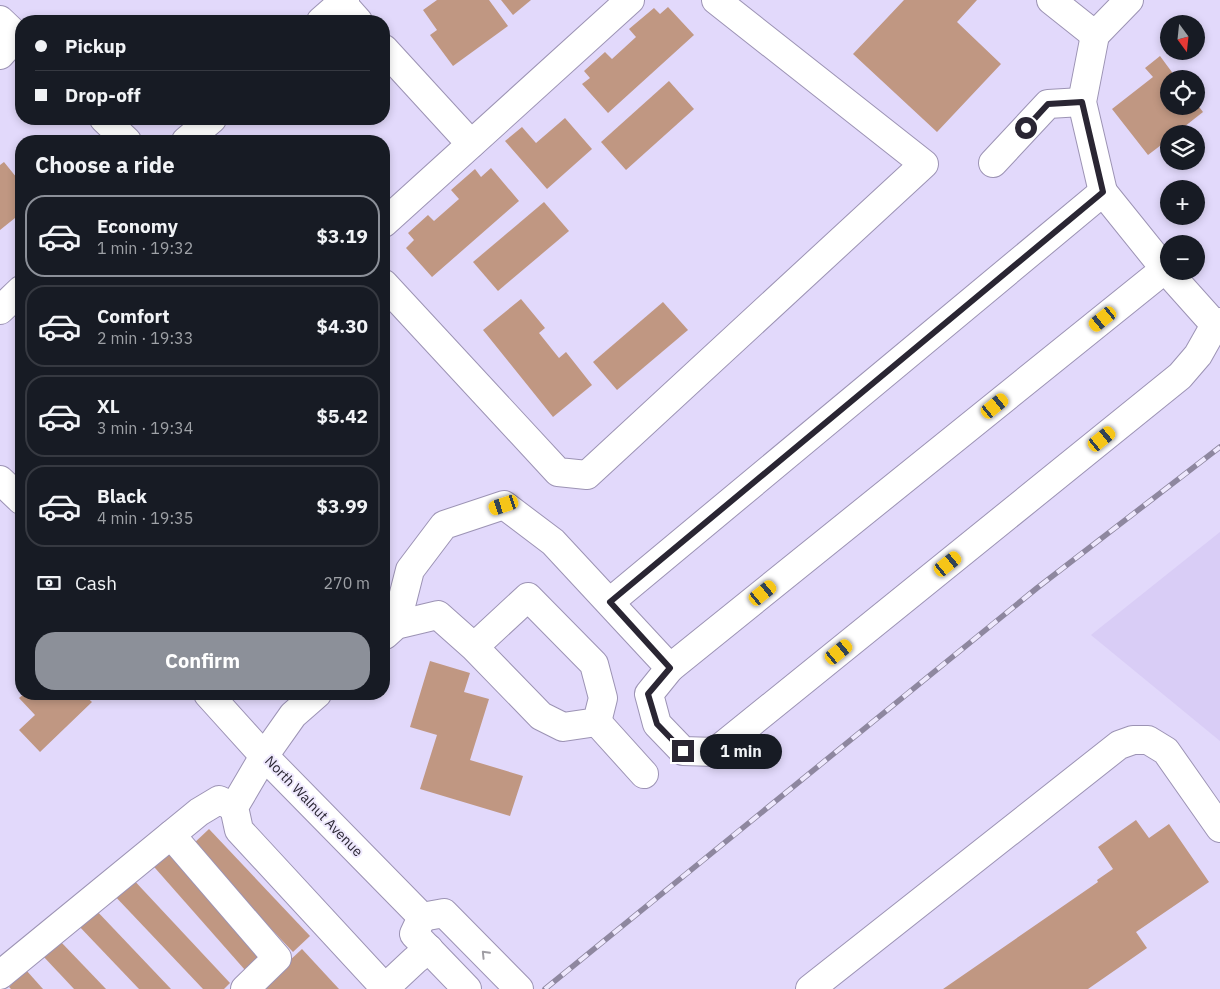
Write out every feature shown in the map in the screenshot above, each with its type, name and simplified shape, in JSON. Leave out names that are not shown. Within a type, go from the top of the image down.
[{"type":"main road","points":[[390,218],[630,0]]},
{"type":"main road","points":[[390,290],[558,472],[587,476],[924,164],[716,0]]},
{"type":"main road","points":[[1050,0],[1095,34]]},
{"type":"main road","points":[[1129,0],[1095,34],[1082,102],[1103,192],[1160,263]]},
{"type":"main road","points":[[333,15],[348,8]]},
{"type":"main road","points":[[390,56],[471,144]]},
{"type":"main road","points":[[993,163],[1048,104],[1082,102]]},
{"type":"main road","points":[[110,125],[121,135]]},
{"type":"main road","points":[[193,135],[205,125]]},
{"type":"main road","points":[[610,602],[1103,192]]},
{"type":"main road","points":[[1160,273],[670,668],[648,694],[657,724],[683,751],[715,752],[1180,376],[1198,356],[1218,324],[1176,280]]},
{"type":"main road","points":[[0,310],[15,296]]},
{"type":"main road","points":[[390,630],[410,570],[444,525],[504,505],[553,542],[670,668]]},
{"type":"main road","points":[[474,647],[528,597],[594,664],[603,698],[597,722]]},
{"type":"main road","points":[[390,630],[438,615],[474,647],[541,716],[563,726],[597,722]]},
{"type":"main road","name":"North Walnut Avenue","points":[[213,700],[264,756],[422,917]]},
{"type":"main road","points":[[310,700],[293,715],[264,756],[234,808],[239,830],[385,989],[429,949]]},
{"type":"main road","points":[[597,722],[644,774]]},
{"type":"main road","points":[[810,989],[1119,745],[1133,740],[1148,740],[1166,752],[1220,828]]},
{"type":"main road","points":[[0,975],[199,812],[219,800],[234,808]]},
{"type":"main road","points":[[171,835],[277,958],[245,989]]},
{"type":"main road","points":[[467,989],[414,934],[422,917],[444,913],[519,989]]},
{"type":"shaded area","points":[[1220,532],[1220,741],[1091,635]]},
{"type":"building","points":[[437,0],[489,0],[508,26],[453,66],[430,35],[437,30],[423,10]]},
{"type":"building","points":[[501,0],[531,0],[513,15]]},
{"type":"building","points":[[904,0],[977,0],[957,22],[1001,64],[937,132],[853,54]]},
{"type":"building","points":[[668,7],[694,35],[608,113],[582,84],[590,78],[584,71],[605,52],[612,59],[636,37],[629,29],[654,8],[660,14]]},
{"type":"building","points":[[1160,56],[1160,60],[1163,60],[1170,70],[1160,70],[1160,115],[1199,115],[1186,125],[1160,125],[1160,146],[1148,155],[1112,109],[1153,77],[1145,68]]},
{"type":"building","points":[[669,81],[694,109],[626,170],[601,142]]},
{"type":"building","points":[[565,118],[592,149],[547,189],[505,141],[522,127],[536,143]]},
{"type":"building","points":[[4,162],[15,176],[15,218],[0,230],[0,165]]},
{"type":"building","points":[[491,168],[519,201],[432,277],[406,248],[414,240],[408,233],[428,215],[434,221],[459,199],[451,190],[475,169],[481,177]]},
{"type":"building","points":[[544,202],[569,231],[498,291],[473,262]]},
{"type":"building","points":[[521,299],[545,328],[539,333],[559,358],[566,352],[592,385],[553,417],[483,330]]},
{"type":"building","points":[[663,302],[688,330],[617,390],[593,362]]},
{"type":"building","points":[[430,661],[470,673],[464,692],[489,699],[470,760],[523,776],[510,816],[420,789],[437,735],[410,727]]},
{"type":"building","points":[[21,700],[90,700],[92,702],[40,752],[19,730],[35,715]]},
{"type":"building","points":[[1136,820],[1149,838],[1169,824],[1209,882],[1136,932],[1147,948],[1088,989],[943,989],[1098,882],[1097,880],[1113,869],[1098,847]]},
{"type":"building","points":[[209,829],[310,936],[293,952],[192,845]]},
{"type":"building","points":[[166,844],[263,955],[245,970],[148,860]]},
{"type":"building","points":[[130,876],[230,983],[224,989],[203,989],[112,893]]},
{"type":"building","points":[[94,908],[171,989],[139,989],[77,924]]},
{"type":"building","points":[[60,941],[106,989],[74,989],[43,956]]},
{"type":"building","points":[[302,949],[339,989],[259,989]]},
{"type":"building","points":[[26,970],[43,989],[11,989],[9,987]]},
{"type":"railway","points":[[545,989],[1037,588],[1220,447]]},
{"type":"route","points":[[683,751],[657,724],[648,694],[670,668],[610,602],[1103,192],[1082,102],[1048,104],[1026,128]]}]
